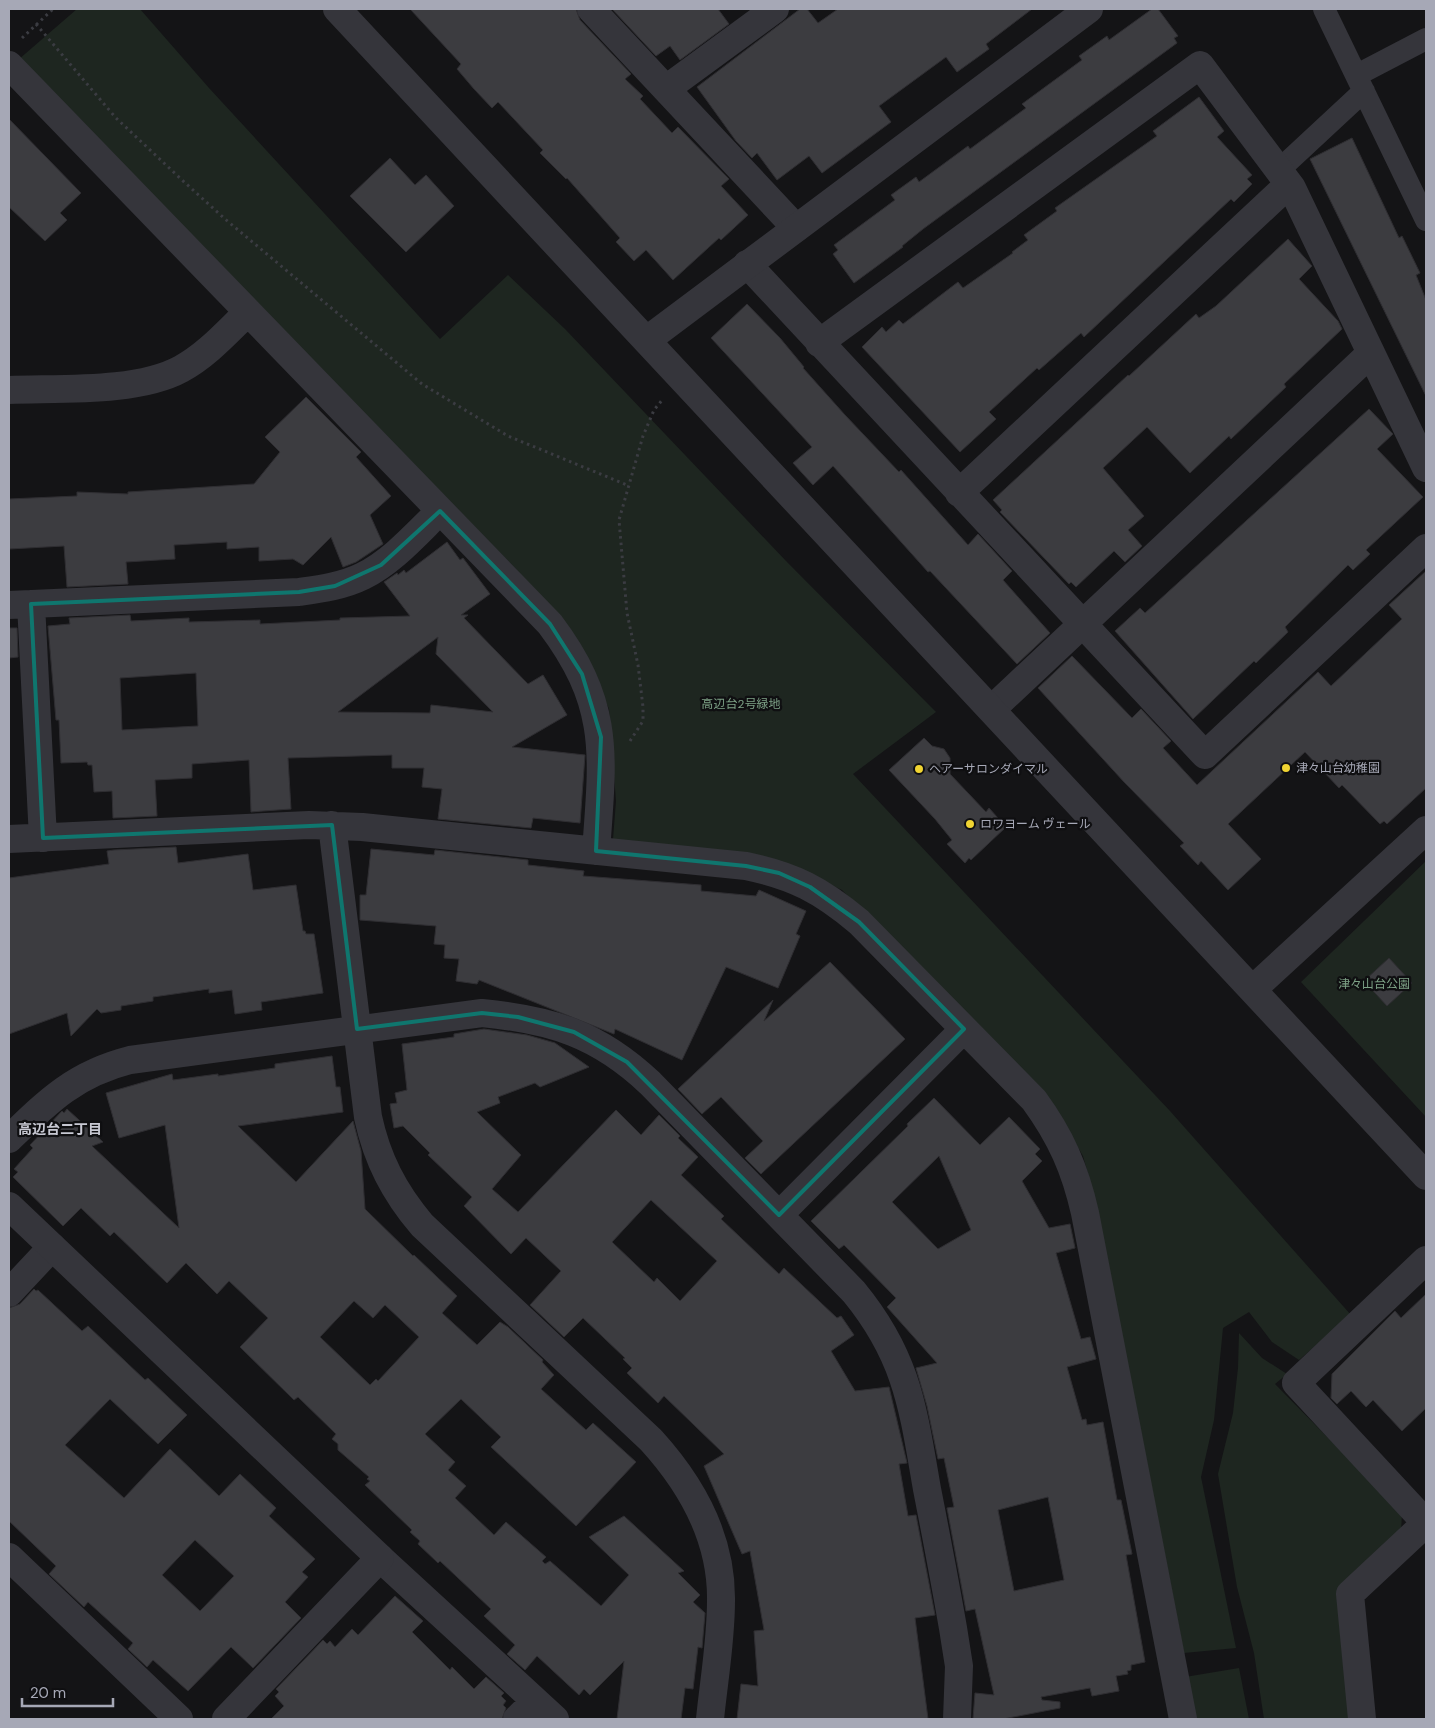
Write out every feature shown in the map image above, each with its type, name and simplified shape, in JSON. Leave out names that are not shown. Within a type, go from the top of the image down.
[{"type":"street","points":[[337,9],[682,376],[1426,1176]]},
{"type":"street","points":[[591,9],[796,228]]},
{"type":"street","points":[[666,89],[775,9]]},
{"type":"street","points":[[647,340],[1089,9]]},
{"type":"street","points":[[1324,9],[1426,220]]},
{"type":"street","points":[[959,492],[1284,177],[1360,84],[1426,40]]},
{"type":"street","points":[[12,55],[248,312],[550,624],[568,648],[582,674],[594,704],[601,737],[596,851]]},
{"type":"street","points":[[819,343],[1200,65],[1284,177],[1426,468]]},
{"type":"street","points":[[747,264],[1205,755],[1426,548]]},
{"type":"street","points":[[9,390],[113,386],[150,381],[181,369],[207,352],[248,312]]},
{"type":"street","points":[[992,709],[1371,353]]},
{"type":"street","points":[[43,838],[20,605],[299,592],[335,586],[362,576],[381,565],[440,510]]},
{"type":"street","points":[[332,825],[357,1029],[374,1144],[385,1170],[402,1201],[422,1224],[651,1440],[676,1469],[701,1511],[716,1552],[722,1600],[710,1719]]},
{"type":"street","points":[[9,839],[332,825],[362,826],[746,866],[779,873],[810,886],[835,902],[859,922],[1034,1100],[1052,1124],[1077,1180],[1183,1719]]},
{"type":"street","points":[[1253,990],[1426,830]]},
{"type":"street","points":[[9,1139],[62,1089],[108,1066],[130,1060],[482,1013],[518,1017],[574,1032],[600,1043],[627,1062],[854,1292],[874,1316],[895,1356],[910,1395],[958,1656],[957,1719]]},
{"type":"street","points":[[779,1215],[964,1029]]},
{"type":"street","points":[[9,1206],[380,1558],[526,1710],[555,1719]]},
{"type":"street","points":[[9,1292],[52,1247]]},
{"type":"street","points":[[1362,1719],[1350,1594],[1426,1523],[1296,1383],[1426,1260]]},
{"type":"street","points":[[9,1557],[179,1719]]},
{"type":"street","points":[[226,1719],[380,1558]]},
{"type":"path","points":[[12,55],[36,24],[52,9]]},
{"type":"path","points":[[36,24],[116,118],[182,180],[225,219],[422,384],[508,436],[628,485]]},
{"type":"path","points":[[601,756],[628,745],[643,721],[638,665],[627,613],[619,520],[643,436],[654,410],[682,376]]},
{"type":"highlighted area","points":[[440,511],[550,624],[582,674],[601,737],[596,851],[746,866],[779,873],[810,887],[859,922],[964,1029],[779,1215],[627,1062],[574,1032],[518,1017],[482,1013],[357,1029],[332,825],[43,838],[31,604],[299,592],[335,586],[381,565]]},
{"type":"green space","name":"高辺台2号緑地","points":[[77,9],[140,9],[209,88],[440,339],[508,275],[565,329],[786,561],[936,712],[853,774],[1170,1111],[1351,1315],[1299,1360],[1272,1342],[1249,1312],[1223,1328],[1214,1420],[1201,1477],[1236,1648],[1184,1653],[1097,1206],[1083,1156],[1061,1118],[842,890],[784,863],[613,839],[616,801],[609,709],[582,648],[516,569],[18,60]]},
{"type":"green space","name":"津々山台公園","points":[[1426,861],[1426,1117],[1301,982]]},
{"type":"green space","points":[[1239,1333],[1262,1358],[1287,1374],[1275,1384],[1402,1513],[1401,1532],[1337,1590],[1349,1719],[1264,1719],[1254,1653],[1237,1587],[1218,1474],[1233,1413],[1238,1368]]},
{"type":"green space","points":[[1239,1668],[1249,1719],[1192,1719],[1185,1677]]},
{"type":"building","points":[[410,9],[576,9],[580,20],[631,74],[625,79],[643,96],[640,99],[672,133],[678,127],[729,179],[721,186],[748,215],[721,240],[719,238],[673,280],[646,250],[634,261],[616,242],[620,238],[567,178],[540,153],[543,150],[498,102],[492,108],[474,89],[457,69],[461,64]]},
{"type":"building","points":[[612,9],[718,9],[729,24],[680,60],[670,46],[656,56]]},
{"type":"building","points":[[800,9],[807,9],[818,23],[838,9],[1032,9],[986,44],[989,49],[957,72],[946,57],[879,106],[891,122],[822,173],[809,156],[777,180],[757,153],[752,158],[736,141],[697,87]]},
{"type":"building","points":[[1152,9],[1158,9],[1178,36],[1174,38],[1177,43],[923,229],[903,247],[854,283],[833,254],[838,250],[834,245],[895,200],[891,195],[916,177],[919,182],[968,146],[970,149],[1026,108],[1022,104],[1082,60],[1079,56],[1107,36],[1109,40]]},
{"type":"building","points":[[1199,97],[1224,131],[1217,137],[1252,175],[1247,179],[1252,184],[1234,202],[1231,199],[1084,337],[1081,333],[1039,370],[1037,368],[989,412],[996,419],[960,452],[862,347],[882,327],[886,332],[899,320],[903,324],[958,282],[963,288],[1013,253],[1028,240],[1024,235],[1057,211],[1055,208],[1157,136],[1153,131]]},
{"type":"building","points":[[9,119],[81,193],[60,213],[67,220],[45,241],[9,207]]},
{"type":"building","points":[[1352,138],[1399,238],[1402,236],[1420,273],[1416,275],[1426,300],[1426,396],[1310,159]]},
{"type":"building","points":[[390,158],[415,185],[426,175],[454,206],[406,252],[350,196]]},
{"type":"building","points":[[1288,239],[1312,266],[1299,279],[1338,321],[1342,329],[1284,384],[1286,387],[1231,439],[1229,436],[1190,473],[1147,427],[1103,468],[1144,516],[1128,530],[1142,546],[1125,562],[1114,551],[1076,587],[1071,582],[1069,584],[1000,512],[1002,510],[993,500],[1196,314],[1199,318],[1216,306]]},
{"type":"building","points":[[747,304],[780,338],[803,368],[845,415],[899,472],[901,470],[968,545],[978,534],[1012,571],[1003,580],[1050,633],[1017,664],[930,571],[928,572],[833,466],[813,485],[793,463],[812,447],[711,338]]},
{"type":"building","points":[[306,397],[361,452],[356,457],[391,496],[370,515],[383,544],[356,562],[343,567],[331,537],[303,565],[293,559],[259,561],[259,547],[227,549],[227,542],[174,545],[175,559],[126,562],[128,584],[67,587],[64,546],[9,549],[9,499],[77,496],[77,492],[128,494],[128,492],[254,484],[280,452],[265,437]]},
{"type":"building","points":[[1369,409],[1393,434],[1377,449],[1423,497],[1366,550],[1370,554],[1353,570],[1348,565],[1285,627],[1288,632],[1256,663],[1254,661],[1193,719],[1115,631],[1140,608],[1145,613]]},
{"type":"building","points":[[447,542],[460,560],[463,558],[490,594],[461,615],[468,615],[464,618],[528,684],[543,675],[567,715],[512,747],[585,755],[580,823],[533,818],[531,828],[438,819],[442,789],[422,787],[424,768],[392,768],[392,755],[288,758],[291,809],[251,812],[249,760],[192,764],[192,778],[155,780],[157,816],[113,818],[112,791],[94,792],[92,765],[88,765],[87,762],[61,763],[59,720],[56,720],[48,626],[70,624],[69,618],[130,615],[131,621],[189,618],[189,622],[260,620],[260,624],[340,620],[340,618],[410,616],[384,582],[404,570],[406,573]],"holes":[[[438,637],[436,654],[493,712],[431,705],[430,713],[338,712]],[[196,673],[198,726],[122,730],[120,678]]]},
{"type":"building","points":[[1426,571],[1426,788],[1387,824],[1384,821],[1380,824],[1342,785],[1339,788],[1305,752],[1228,824],[1261,859],[1228,890],[1201,861],[1198,865],[1180,846],[1184,843],[1124,782],[1038,688],[1072,656],[1132,718],[1141,709],[1171,741],[1163,748],[1197,785],[1318,672],[1331,686],[1402,619],[1389,605]]},
{"type":"building","points":[[9,628],[17,628],[18,657],[9,658]]},
{"type":"building","points":[[924,738],[932,746],[944,749],[950,758],[950,774],[986,812],[989,808],[1006,827],[971,860],[969,858],[965,863],[947,844],[952,840],[935,819],[889,770]]},
{"type":"building","points":[[176,847],[178,863],[248,854],[253,890],[296,885],[303,931],[306,934],[314,934],[323,993],[261,1002],[262,1010],[235,1014],[232,990],[209,993],[209,989],[153,997],[153,1001],[121,1006],[121,1010],[101,1013],[97,1009],[71,1036],[67,1013],[9,1034],[9,878],[109,864],[107,851]]},
{"type":"building","points":[[371,849],[434,855],[435,850],[528,860],[528,865],[584,871],[583,876],[701,885],[701,891],[756,896],[759,890],[806,911],[796,934],[800,936],[778,988],[726,967],[682,1060],[615,1029],[614,1034],[479,980],[477,984],[456,981],[459,959],[444,958],[445,945],[434,944],[436,926],[360,920],[360,895],[366,895]]},
{"type":"building","points":[[1389,958],[1412,983],[1387,1006],[1364,981]]},
{"type":"building","points":[[830,962],[905,1039],[761,1174],[745,1158],[763,1141],[721,1097],[702,1114],[678,1089],[773,1000],[764,1021]]},
{"type":"building","points":[[484,1029],[527,1035],[555,1043],[589,1067],[540,1087],[535,1083],[498,1097],[500,1103],[477,1112],[521,1155],[492,1189],[518,1212],[616,1110],[641,1135],[659,1115],[680,1136],[678,1138],[698,1157],[681,1175],[724,1216],[721,1219],[779,1274],[784,1268],[837,1318],[841,1316],[854,1335],[831,1351],[855,1391],[889,1387],[907,1463],[899,1464],[908,1516],[916,1515],[935,1615],[915,1618],[928,1719],[737,1719],[741,1684],[758,1686],[754,1631],[764,1630],[750,1551],[742,1554],[704,1466],[724,1454],[664,1396],[658,1403],[627,1373],[632,1368],[623,1359],[625,1358],[583,1318],[564,1337],[530,1305],[561,1271],[526,1238],[511,1254],[464,1206],[472,1197],[428,1155],[430,1153],[403,1126],[394,1128],[390,1104],[397,1103],[395,1093],[407,1090],[402,1044],[454,1037],[454,1034]],"holes":[[[651,1200],[717,1261],[680,1301],[657,1278],[654,1282],[612,1242]]]},
{"type":"building","points":[[332,1056],[336,1087],[340,1087],[343,1112],[238,1126],[296,1182],[353,1121],[361,1151],[365,1209],[457,1296],[442,1313],[477,1345],[500,1322],[508,1327],[543,1360],[542,1362],[554,1375],[541,1389],[586,1430],[593,1423],[636,1462],[576,1526],[491,1447],[501,1437],[461,1399],[425,1434],[455,1462],[448,1470],[466,1486],[455,1498],[494,1535],[506,1522],[546,1557],[542,1561],[545,1564],[550,1561],[601,1606],[629,1575],[589,1537],[624,1516],[684,1571],[678,1573],[700,1595],[693,1602],[705,1613],[702,1648],[698,1647],[693,1689],[685,1688],[681,1719],[617,1719],[624,1661],[590,1695],[584,1689],[579,1695],[537,1656],[525,1670],[507,1654],[515,1645],[484,1616],[491,1609],[440,1561],[438,1563],[418,1544],[420,1541],[410,1532],[412,1530],[365,1485],[370,1481],[367,1479],[369,1477],[338,1450],[338,1444],[332,1439],[336,1434],[298,1397],[294,1400],[240,1347],[268,1318],[229,1281],[217,1294],[186,1263],[167,1283],[114,1232],[110,1236],[81,1208],[63,1226],[13,1177],[18,1172],[14,1169],[33,1148],[30,1145],[62,1111],[64,1113],[67,1109],[103,1142],[92,1146],[179,1228],[165,1125],[119,1138],[106,1093],[172,1074],[173,1080],[218,1074],[218,1076],[275,1068],[275,1064]],"holes":[[[354,1301],[373,1318],[385,1305],[419,1337],[378,1381],[376,1379],[370,1385],[320,1337]]]},
{"type":"building","points":[[934,1098],[980,1145],[1009,1117],[1040,1149],[1035,1154],[1042,1161],[1022,1181],[1049,1228],[1070,1224],[1075,1248],[1056,1253],[1081,1339],[1090,1337],[1096,1359],[1067,1367],[1082,1420],[1086,1419],[1087,1425],[1103,1422],[1117,1500],[1121,1500],[1132,1554],[1126,1555],[1145,1662],[1131,1665],[1131,1670],[1127,1671],[1128,1674],[1116,1676],[1119,1691],[1092,1696],[1090,1688],[1041,1697],[1042,1700],[1060,1702],[1060,1708],[1003,1719],[973,1719],[975,1693],[994,1695],[975,1609],[966,1611],[947,1508],[954,1507],[944,1458],[938,1459],[927,1406],[916,1368],[937,1363],[887,1307],[896,1298],[844,1245],[839,1249],[811,1221],[908,1126],[907,1124]],"holes":[[[939,1156],[971,1230],[938,1249],[892,1202]],[[1048,1497],[1064,1580],[1014,1591],[998,1510]]]},
{"type":"building","points":[[34,1289],[38,1290],[82,1331],[88,1326],[145,1380],[148,1378],[187,1415],[158,1444],[110,1399],[65,1445],[124,1498],[170,1449],[219,1496],[240,1474],[276,1508],[269,1516],[315,1559],[302,1572],[308,1577],[285,1602],[301,1618],[253,1668],[231,1647],[188,1691],[153,1660],[147,1667],[128,1649],[133,1643],[88,1602],[84,1607],[49,1574],[56,1566],[9,1521],[9,1308],[20,1304]],"holes":[[[195,1540],[234,1576],[200,1611],[162,1575]]]},
{"type":"building","points":[[1426,1294],[1426,1408],[1402,1431],[1373,1400],[1366,1407],[1351,1391],[1337,1404],[1331,1398],[1332,1374],[1395,1311],[1401,1318]]},
{"type":"building","points":[[395,1596],[423,1621],[412,1632],[450,1670],[452,1667],[474,1689],[486,1677],[504,1693],[501,1696],[506,1701],[503,1705],[506,1708],[502,1719],[271,1719],[284,1706],[275,1696],[279,1692],[276,1689],[323,1640],[327,1644],[330,1641],[335,1647],[352,1629],[358,1635]]},
{"type":"place","name":"津々山台幼稚園","points":[[1286,768]]},
{"type":"place","name":"ヘアーサロンダイマル","points":[[919,769]]},
{"type":"place","name":"ロワヨーム ヴェール","points":[[970,824]]},
{"type":"district","name":"高辺台二丁目","points":[[60,1129]]}]
